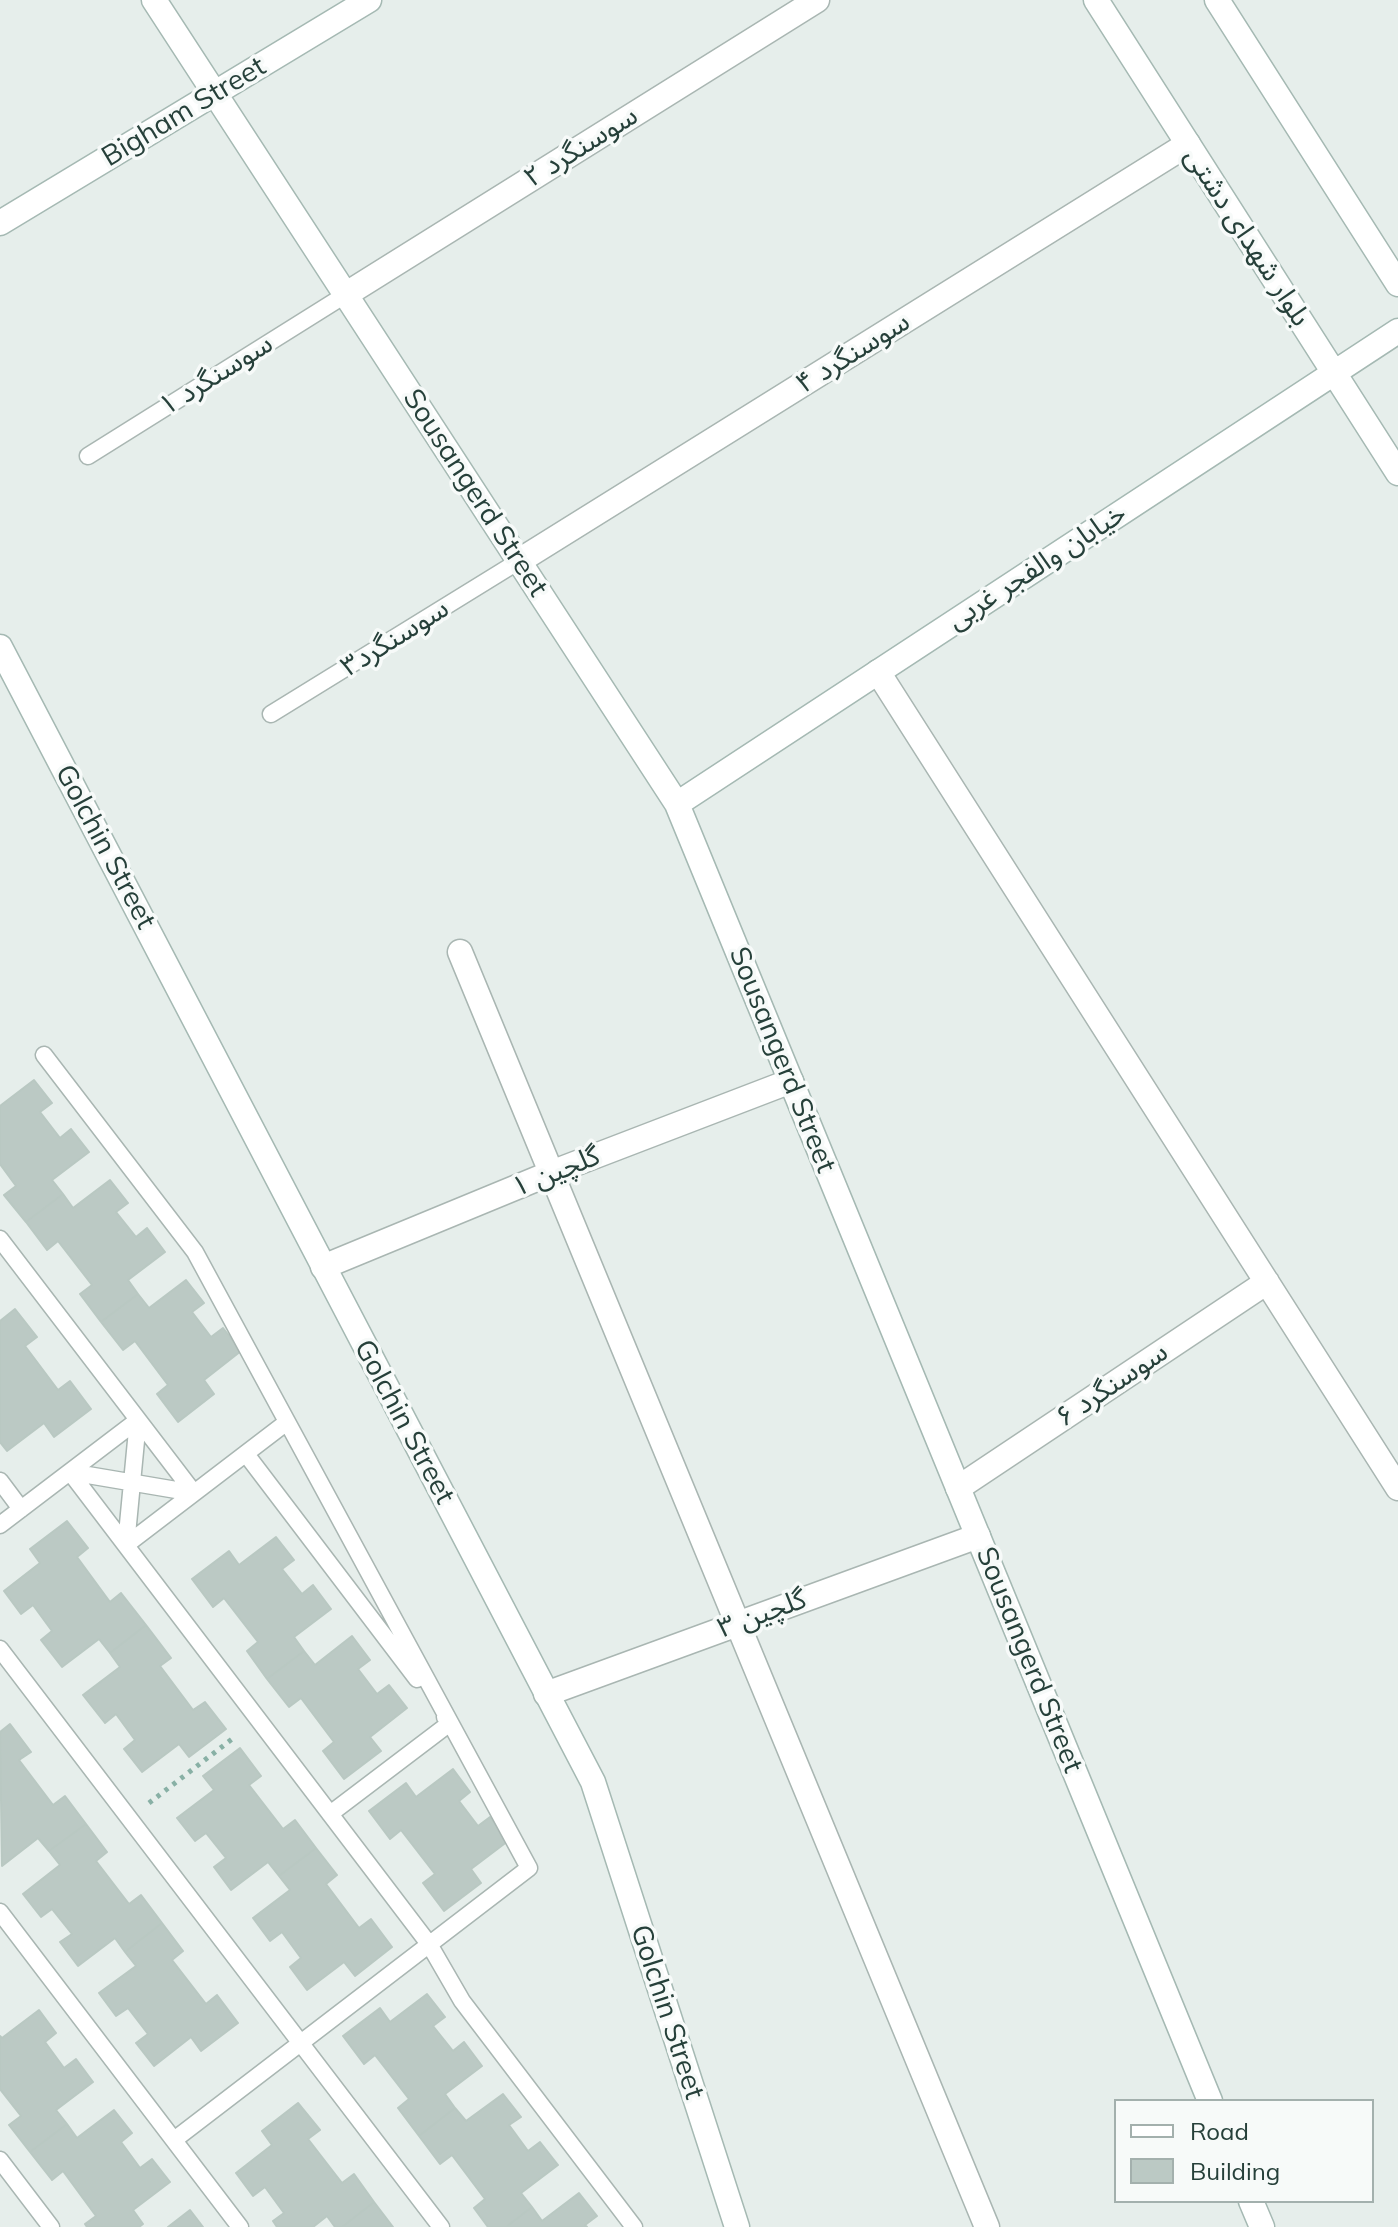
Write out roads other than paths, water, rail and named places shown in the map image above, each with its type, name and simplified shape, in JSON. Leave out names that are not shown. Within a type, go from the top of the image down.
[{"type":"street","name":"Sousangerd Street","points":[[154,0],[677,804],[1209,2099]]},
{"type":"street","name":"Bigham Street","points":[[0,223],[369,0]]},
{"type":"street","name":"سوسنگرد ۲","points":[[345,295],[817,0]]},
{"type":"street","name":"بلوار شهدای دشتی","points":[[1096,0],[1398,473]]},
{"type":"street","points":[[1217,0],[1398,284]]},
{"type":"street","name":"سوسنگرد ۴","points":[[519,561],[1188,144]]},
{"type":"street","name":"خیابان والفجر غربی","points":[[677,804],[1398,331]]},
{"type":"street","name":"Golchin Street","points":[[0,647],[593,1782],[737,2227]]},
{"type":"street","points":[[878,672],[1398,1488]]},
{"type":"street","points":[[460,952],[987,2227]]},
{"type":"street","name":"گلچین ۱","points":[[323,1267],[551,1173],[791,1081]]},
{"type":"street","name":"سوسنگرد ۶","points":[[958,1488],[1267,1282]]},
{"type":"street","name":"گلچین ۳","points":[[546,1694],[978,1536]]},
{"type":"street","points":[[1252,2203],[1262,2227]]},
{"type":"lane","name":"سوسنگرد ۱","points":[[88,456],[345,295]]},
{"type":"lane","name":"سوسنگرد۳","points":[[271,714],[519,561]]},
{"type":"lane","points":[[44,1055],[195,1252],[529,1868],[174,2140]]},
{"type":"lane","points":[[0,1239],[194,1493]]},
{"type":"lane","points":[[0,1525],[138,1420]]},
{"type":"lane","points":[[126,1545],[138,1420]]},
{"type":"lane","points":[[126,1545],[287,1422]]},
{"type":"lane","points":[[246,1454],[450,1723]]},
{"type":"lane","points":[[70,1472],[194,1493]]},
{"type":"lane","points":[[70,1472],[429,1944],[462,2001],[634,2227]]},
{"type":"lane","points":[[0,1481],[21,1509]]},
{"type":"lane","points":[[0,1649],[441,2227]]},
{"type":"lane","points":[[330,1814],[450,1723]]},
{"type":"lane","points":[[0,1912],[240,2227]]},
{"type":"lane","points":[[0,2160],[51,2227]]}]
